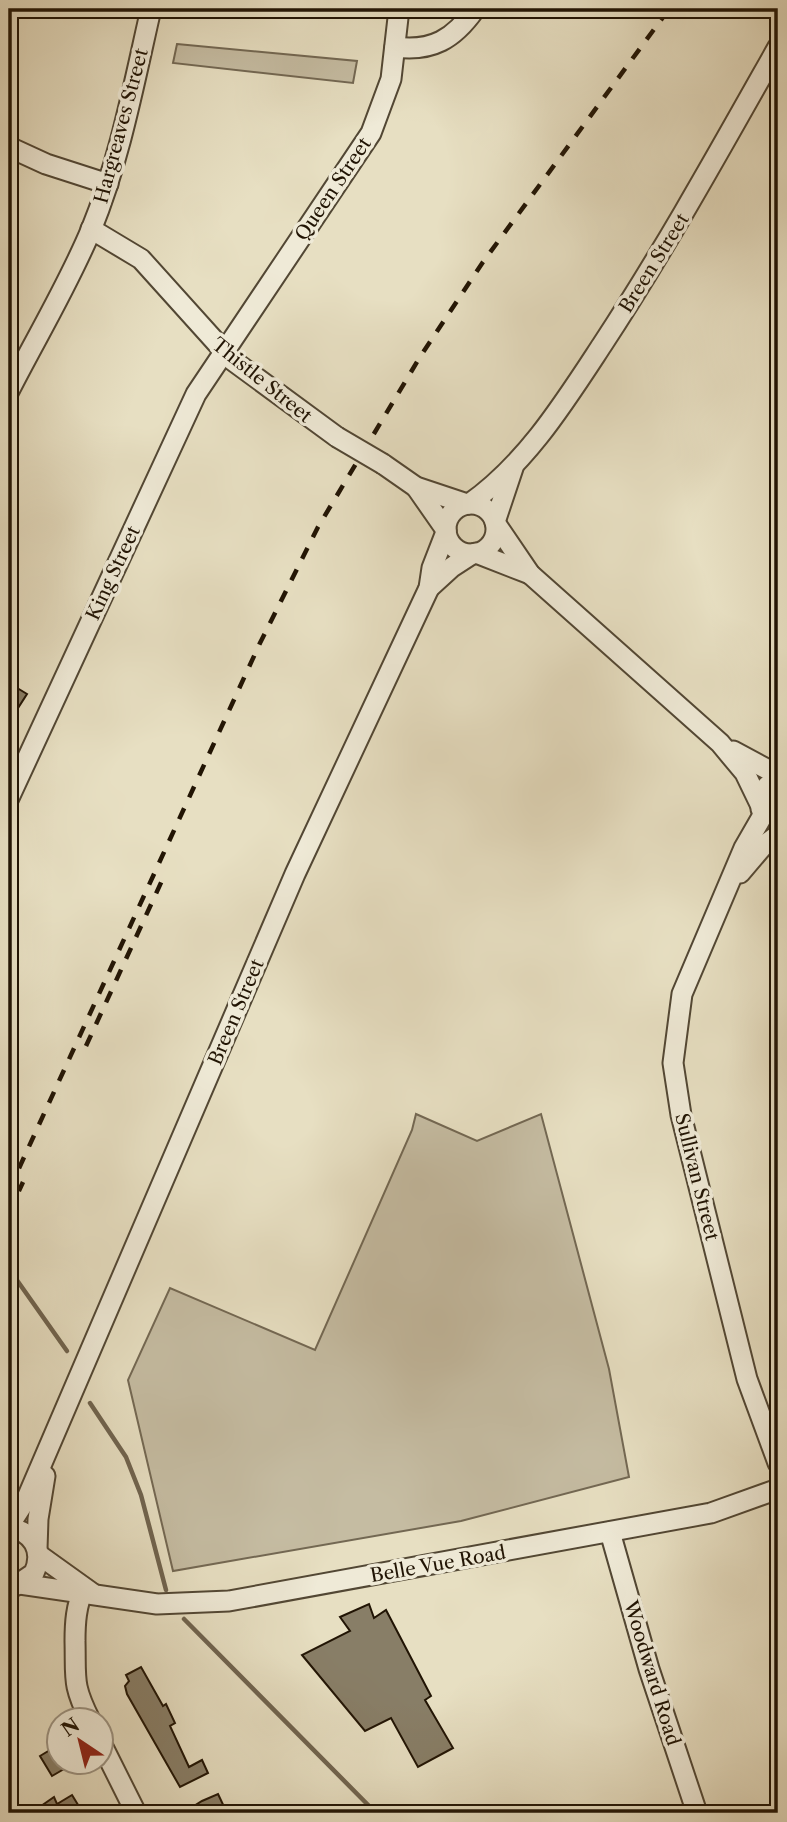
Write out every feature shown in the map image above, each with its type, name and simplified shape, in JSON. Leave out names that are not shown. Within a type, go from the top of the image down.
[{"type":"street","name":"Hargreaves Street","points":[[9,391],[91,229],[108,184],[151,9]]},
{"type":"street","name":"Queen Street","points":[[223,352],[359,156],[386,97],[396,47],[399,9]]},
{"type":"street","points":[[396,47],[414,49],[440,43],[456,32],[475,9]]},
{"type":"street","name":"Breen Street","points":[[468,504],[513,468],[565,402],[661,255],[778,47]]},
{"type":"street","points":[[9,146],[46,164],[108,184]]},
{"type":"street","name":"Thistle Street","points":[[91,229],[141,259],[223,352],[275,394],[416,487],[468,504]]},
{"type":"street","name":"King Street","points":[[9,798],[189,408],[223,352]]},
{"type":"street","name":"Breen Street","points":[[496,523],[513,468]]},
{"type":"street","name":"Thistle Street","points":[[416,487],[446,531]]},
{"type":"street","points":[[530,574],[458,550],[446,531],[449,516],[468,504],[486,508],[530,574],[720,743],[745,773],[762,809],[778,833]]},
{"type":"street","points":[[474,554],[494,539],[496,523]]},
{"type":"street","name":"Breen Street","points":[[9,1527],[20,1512],[52,1441],[295,874],[429,588],[432,569],[446,531]]},
{"type":"street","name":"Breen Street","points":[[429,588],[452,566],[474,554]]},
{"type":"street","points":[[720,743],[778,777]]},
{"type":"street","name":"Sullivan Street","points":[[778,777],[767,786],[762,809],[682,994],[673,1040],[673,1063],[681,1115],[747,1379],[758,1418],[778,1463]]},
{"type":"street","name":"Sullivan Street","points":[[727,891],[763,846],[778,833]]},
{"type":"street","name":"Breen Street","points":[[38,1552],[39,1511],[52,1441]]},
{"type":"street","name":"Belle Vue Road","points":[[13,1586],[86,1592],[157,1604],[229,1601],[711,1513],[778,1489]]},
{"type":"street","name":"Belle Vue Road","points":[[9,1527],[26,1533],[38,1552],[86,1592]]},
{"type":"street","name":"Woodward Road","points":[[610,1532],[649,1669],[697,1813]]},
{"type":"street","points":[[13,1586],[34,1573],[38,1552]]},
{"type":"street","points":[[84,1706],[74,1682],[73,1627],[86,1592]]},
{"type":"street","points":[[116,1773],[136,1813]]},
{"type":"shaded area","points":[[177,44],[357,61],[353,83],[173,63]]},
{"type":"shaded area","points":[[416,1114],[477,1141],[541,1114],[609,1369],[629,1477],[461,1521],[173,1571],[128,1380],[170,1288],[315,1350],[412,1130]]},
{"type":"building","points":[[9,683],[27,694],[9,722]]},
{"type":"building","points":[[369,1604],[374,1618],[386,1610],[431,1696],[425,1700],[453,1748],[418,1767],[391,1718],[365,1731],[302,1655],[350,1631],[340,1617]]},
{"type":"building","points":[[141,1667],[163,1706],[166,1704],[175,1723],[170,1726],[189,1767],[202,1760],[208,1773],[180,1787],[127,1694],[125,1686],[129,1681],[126,1675]]},
{"type":"building","points":[[46,1752],[46,1766],[40,1756]]},
{"type":"building","points":[[218,1794],[227,1813],[183,1813],[202,1801]]},
{"type":"building","points":[[72,1795],[83,1813],[31,1813],[54,1797],[57,1804]]},
{"type":"waterway","points":[[14,1276],[67,1351]]},
{"type":"waterway","points":[[90,1403],[126,1457],[141,1495],[166,1590]]},
{"type":"waterway","points":[[184,1619],[376,1813]]},
{"type":"railway","points":[[9,1190],[260,643],[318,527],[420,357],[483,262],[669,9]]},
{"type":"railway","points":[[86,1046],[165,874]]},
{"type":"railway","points":[[9,1213],[23,1182]]}]
